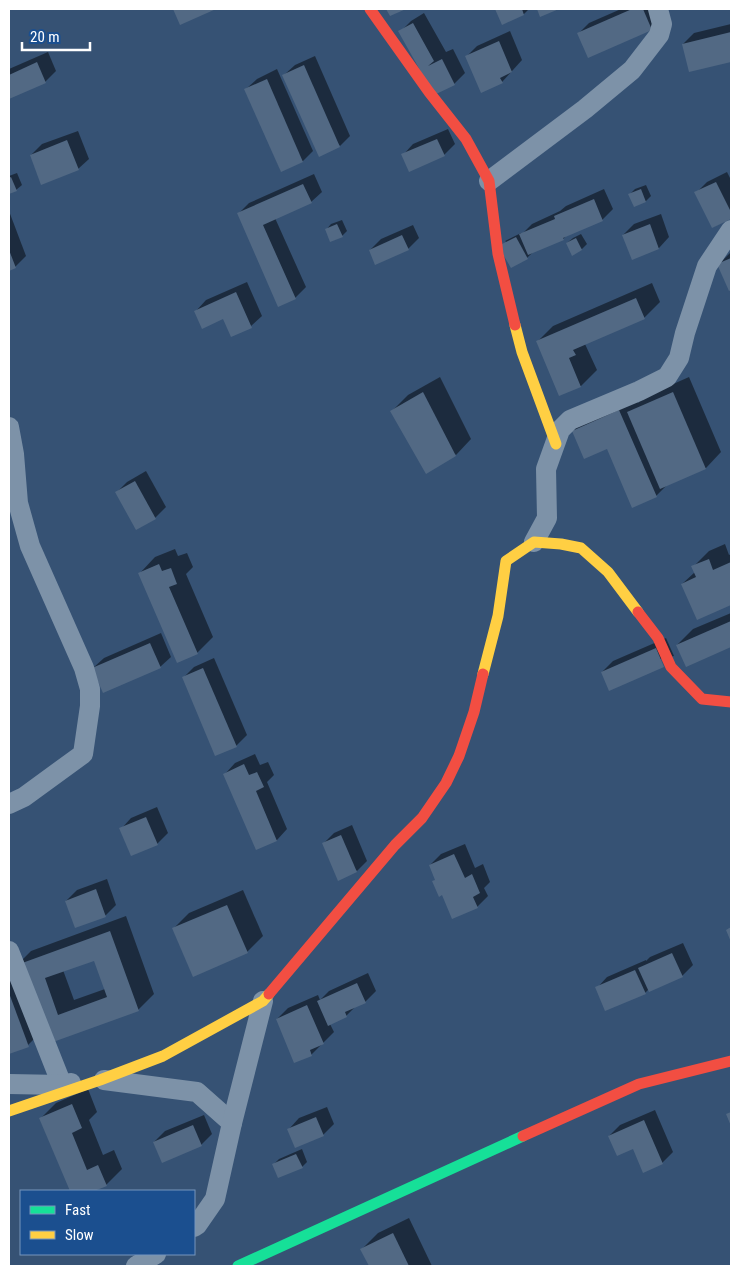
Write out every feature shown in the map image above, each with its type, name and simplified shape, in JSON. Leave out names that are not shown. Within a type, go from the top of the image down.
[{"type":"street","points":[[370,9],[429,92],[466,139],[489,181],[498,254],[522,352],[556,444]]},
{"type":"street","points":[[489,181],[585,109],[632,70],[659,35],[662,24],[658,9]]},
{"type":"street","points":[[9,1111],[164,1056],[263,1001],[377,866],[422,818],[446,783],[459,756],[474,712],[498,616],[506,560],[534,542],[547,518],[546,469],[560,430],[570,420],[639,392],[668,377],[679,358],[685,333],[707,266],[731,230]]},
{"type":"street","points":[[9,427],[14,454],[18,503],[30,546],[84,668],[90,689],[90,706],[83,754],[24,797],[9,804]]},
{"type":"street","points":[[534,542],[581,548],[608,572],[658,638],[671,667],[702,699],[731,702]]},
{"type":"street","points":[[9,951],[62,1085]]},
{"type":"street","points":[[195,1227],[215,1199],[263,1001]]},
{"type":"street","points":[[238,1266],[639,1084],[731,1061]]},
{"type":"street","points":[[9,1084],[62,1085],[100,1080],[197,1092],[232,1123]]},
{"type":"street","points":[[136,1266],[154,1255]]},
{"type":"building","points":[[173,9],[216,9],[180,25]]},
{"type":"building","points":[[386,9],[406,9],[390,16]]},
{"type":"building","points":[[495,9],[522,9],[524,15],[502,25]]},
{"type":"building","points":[[537,9],[559,9],[540,17]]},
{"type":"building","points":[[632,9],[643,9],[652,30],[588,58],[577,33]]},
{"type":"building","points":[[413,23],[434,61],[428,66],[442,59],[455,85],[434,95],[398,31]]},
{"type":"building","points":[[731,32],[731,62],[689,72],[682,44]]},
{"type":"building","points":[[499,41],[512,72],[500,78],[503,83],[481,93],[465,56]]},
{"type":"building","points":[[37,62],[46,83],[9,99],[9,75]]},
{"type":"building","points":[[304,65],[340,147],[319,157],[282,75]]},
{"type":"building","points":[[267,79],[303,162],[281,172],[244,89]]},
{"type":"building","points":[[437,139],[445,156],[409,172],[401,154]]},
{"type":"building","points":[[67,140],[79,170],[41,185],[30,155]]},
{"type":"building","points":[[11,177],[17,191],[9,194],[9,178]]},
{"type":"building","points":[[716,182],[731,212],[731,219],[712,228],[694,192]]},
{"type":"building","points":[[303,184],[312,203],[263,225],[296,299],[278,307],[237,213]]},
{"type":"building","points":[[641,189],[646,202],[634,207],[628,194]]},
{"type":"building","points":[[594,199],[603,221],[528,255],[519,234],[555,219],[554,216]]},
{"type":"building","points":[[337,224],[343,237],[330,242],[325,229]]},
{"type":"building","points":[[650,224],[659,249],[632,260],[622,235]]},
{"type":"building","points":[[402,235],[409,250],[375,265],[369,250]]},
{"type":"building","points":[[516,237],[528,259],[511,268],[498,246]]},
{"type":"building","points":[[576,238],[582,250],[572,256],[566,243]]},
{"type":"building","points":[[9,250],[16,268],[9,271]]},
{"type":"building","points":[[731,258],[731,290],[729,291],[717,264]]},
{"type":"building","points":[[236,292],[252,328],[231,337],[223,319],[202,329],[194,311]]},
{"type":"building","points":[[636,298],[645,319],[573,350],[576,355],[569,358],[581,387],[559,396],[536,341]]},
{"type":"building","points":[[423,392],[456,456],[426,474],[390,411]]},
{"type":"building","points":[[673,392],[706,469],[660,489],[627,412]]},
{"type":"building","points":[[619,410],[657,497],[632,508],[607,449],[584,459],[572,431]]},
{"type":"building","points":[[135,481],[156,519],[136,530],[115,492]]},
{"type":"building","points":[[709,559],[713,570],[731,562],[731,605],[697,620],[681,584],[696,577],[691,566]]},
{"type":"building","points":[[159,564],[162,571],[171,568],[177,584],[169,587],[198,654],[177,663],[138,573]]},
{"type":"building","points":[[731,621],[731,647],[686,667],[676,645]]},
{"type":"building","points":[[150,643],[161,668],[103,693],[92,668]]},
{"type":"building","points":[[656,648],[664,667],[609,691],[601,672]]},
{"type":"building","points":[[203,668],[237,747],[215,756],[182,677]]},
{"type":"building","points":[[244,764],[249,775],[257,772],[264,787],[256,791],[277,841],[256,850],[223,774]]},
{"type":"building","points":[[146,817],[158,845],[131,856],[119,828]]},
{"type":"building","points":[[341,835],[357,872],[338,881],[322,843]]},
{"type":"building","points":[[454,854],[465,878],[472,874],[480,893],[473,897],[478,908],[452,919],[442,895],[439,897],[432,881],[435,880],[429,865]]},
{"type":"building","points":[[96,889],[106,917],[75,928],[65,901]]},
{"type":"building","points":[[227,905],[248,953],[193,977],[172,928]]},
{"type":"building","points":[[731,927],[731,942],[726,930]]},
{"type":"building","points":[[110,931],[139,1011],[42,1046],[14,966]],"holes":[[[94,961],[107,997],[58,1015],[45,978]]]},
{"type":"building","points":[[672,953],[683,977],[649,992],[638,968]]},
{"type":"building","points":[[635,970],[646,994],[605,1011],[595,987]]},
{"type":"building","points":[[357,983],[366,1003],[345,1012],[347,1017],[328,1026],[317,1001]]},
{"type":"building","points":[[9,993],[29,1047],[9,1054]]},
{"type":"building","points":[[307,1005],[324,1044],[310,1050],[312,1056],[294,1063],[276,1019]]},
{"type":"building","points":[[72,1104],[82,1128],[72,1133],[87,1170],[98,1165],[107,1186],[97,1190],[70,1190],[39,1118]]},
{"type":"building","points":[[731,1112],[731,1126],[726,1114]]},
{"type":"building","points":[[316,1117],[324,1136],[295,1148],[287,1129]]},
{"type":"building","points":[[644,1120],[663,1164],[643,1173],[633,1149],[617,1156],[608,1136]]},
{"type":"building","points":[[193,1125],[202,1146],[162,1163],[153,1142]]},
{"type":"building","points":[[296,1154],[303,1168],[278,1178],[272,1164]]},
{"type":"building","points":[[393,1233],[409,1266],[369,1266],[360,1249]]},
{"type":"traffic: fast","points":[[238,1266],[523,1136]]},
{"type":"traffic: slow","points":[[515,325],[522,352],[556,444]]},
{"type":"traffic: slow","points":[[483,674],[498,616],[506,561],[534,542],[581,548],[608,572],[638,612]]},
{"type":"traffic: slow","points":[[9,1111],[163,1056],[263,1001],[269,994]]},
{"type":"traffic: jam","points":[[370,9],[429,92],[466,139],[489,181],[498,254],[515,325]]},
{"type":"traffic: jam","points":[[638,612],[658,638],[671,667],[702,699],[731,702]]},
{"type":"traffic: jam","points":[[269,994],[395,845],[422,818],[446,783],[459,756],[474,712],[483,674]]},
{"type":"traffic: jam","points":[[523,1136],[639,1084],[731,1061]]}]
